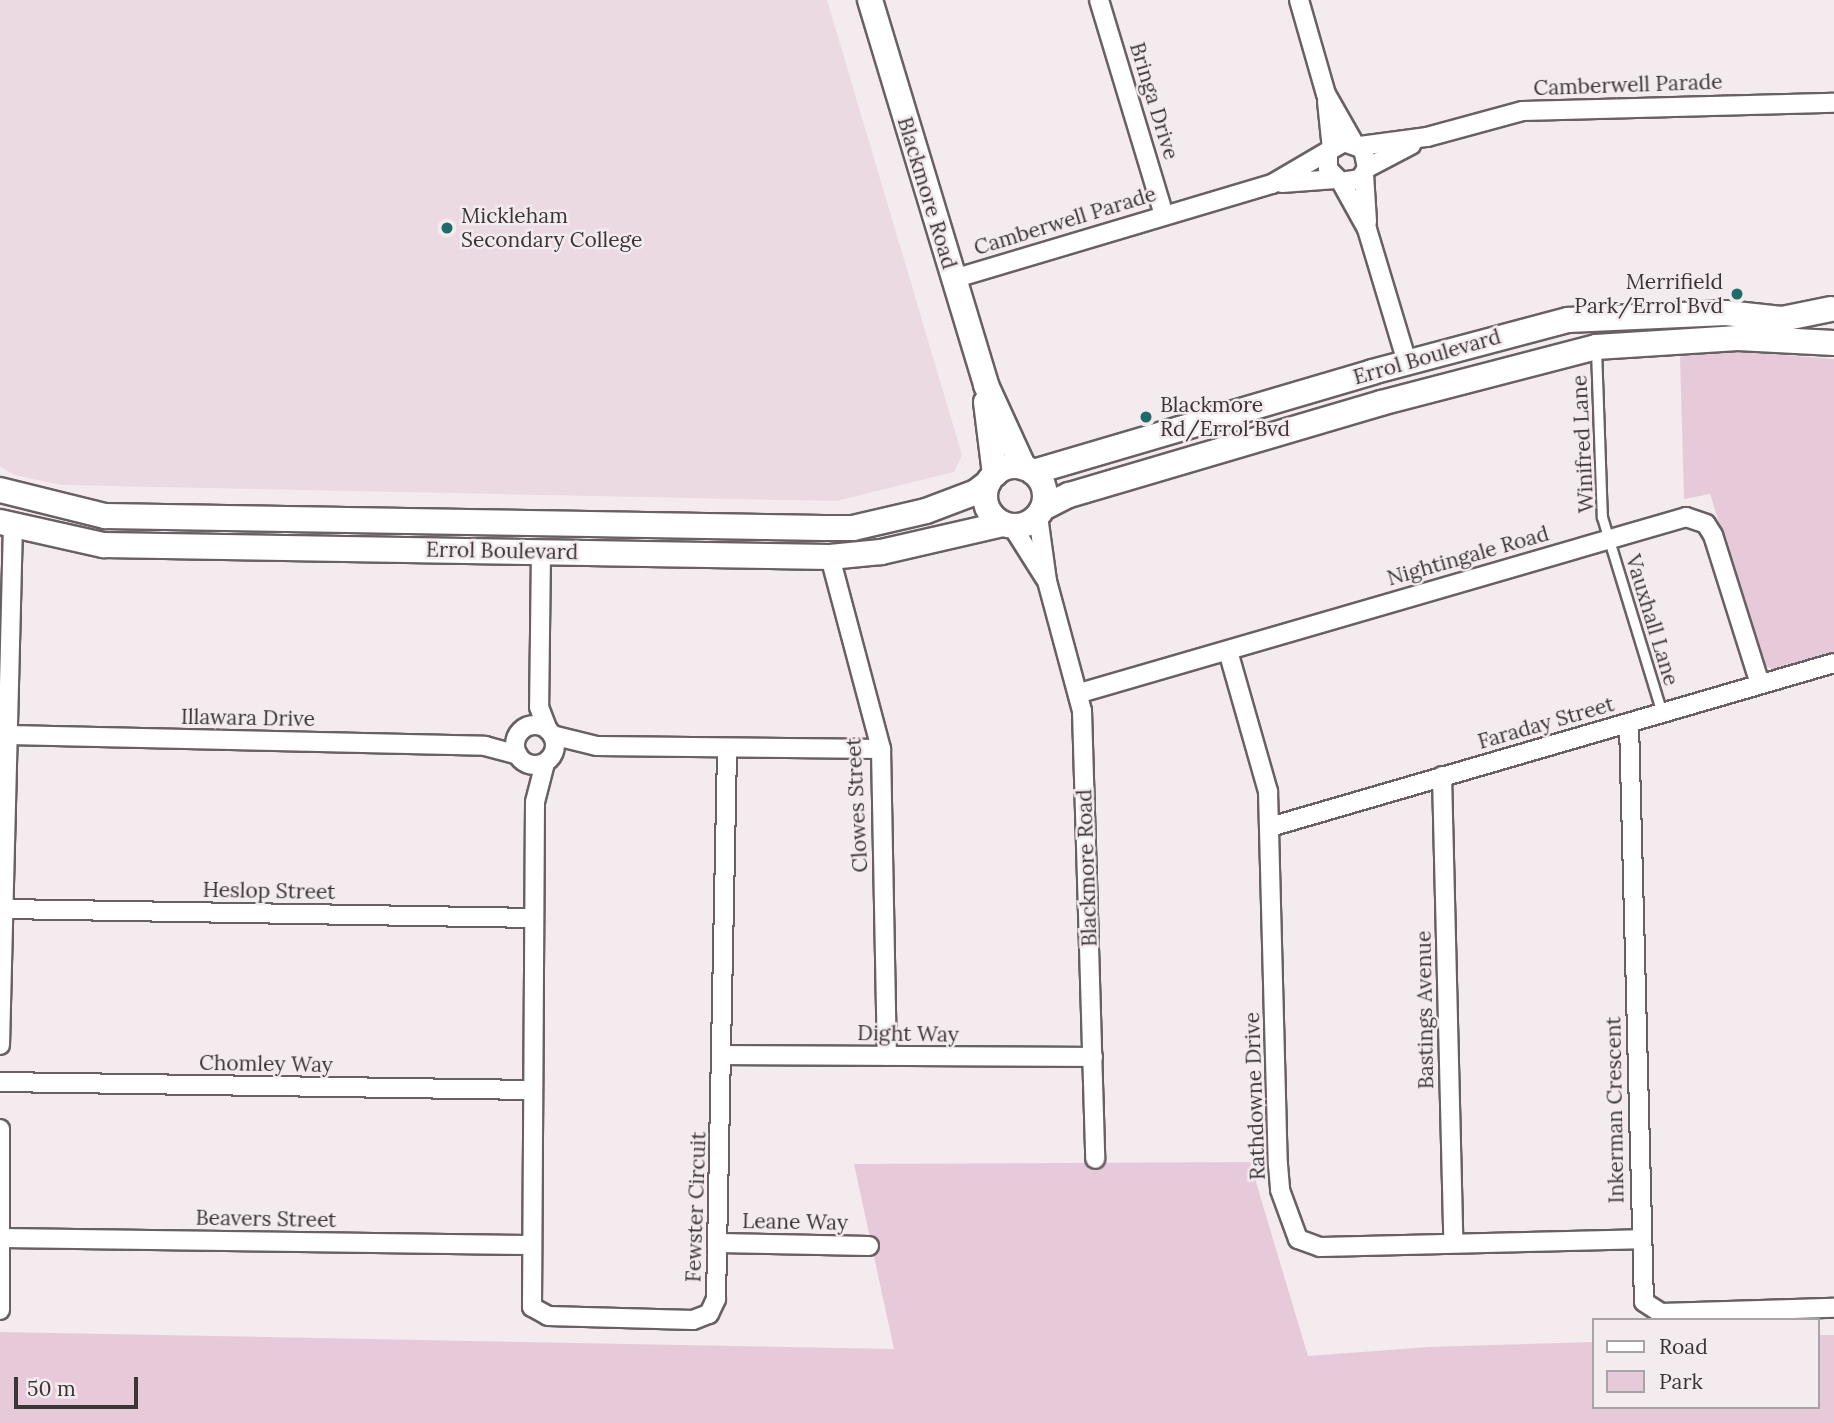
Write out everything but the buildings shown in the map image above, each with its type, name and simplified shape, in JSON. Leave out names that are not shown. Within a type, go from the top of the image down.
[{"type":"street","name":"Blackmore Road","points":[[870,0],[986,385],[1028,470]]},
{"type":"street","name":"Bringa Drive","points":[[1100,0],[1164,215]]},
{"type":"street","points":[[1298,0],[1326,94],[1330,152],[1328,169],[1367,229],[1406,362]]},
{"type":"street","points":[[1326,94],[1357,145],[1367,156],[1367,229]]},
{"type":"street","name":"Camberwell Parade","points":[[1357,145],[1427,137],[1523,111],[1834,103]]},
{"type":"street","name":"Camberwell Parade","points":[[1366,171],[1427,137]]},
{"type":"street","points":[[1330,152],[1357,145]]},
{"type":"street","name":"Camberwell Parade","points":[[953,279],[1272,184],[1330,152]]},
{"type":"street","points":[[1338,181],[1354,182],[1366,171]]},
{"type":"street","name":"Camberwell Parade","points":[[1272,184],[1338,181]]},
{"type":"street","points":[[1833,302],[1829,327],[1834,341]]},
{"type":"street","name":"Errol Boulevard","points":[[1028,470],[1406,362],[1568,320],[1726,313],[1782,319],[1833,302]]},
{"type":"street","name":"Errol Boulevard","points":[[1040,512],[1069,495],[1381,403],[1596,347],[1738,338],[1834,341]]},
{"type":"street","name":"Blackmore Road","points":[[986,385],[992,478]]},
{"type":"street","points":[[1028,470],[1044,489],[1040,512],[1007,525],[986,501],[992,478],[1028,470]]},
{"type":"street","name":"Errol Boulevard","points":[[0,490],[105,516],[834,528],[885,523],[926,511],[976,492],[992,478]]},
{"type":"street","name":"Blackmore Road","points":[[1040,512],[1046,581],[1080,694],[1095,1159]]},
{"type":"street","name":"Nightingale Road","points":[[1080,694],[1677,518],[1706,524],[1760,684]]},
{"type":"street","points":[[0,1045],[4,909],[2,858],[9,735],[7,524]]},
{"type":"street","name":"Errol Boulevard","points":[[7,524],[103,545],[830,557],[881,552],[1007,525]]},
{"type":"street","name":"Blackmore Road","points":[[1007,525],[1046,581]]},
{"type":"street","points":[[541,551],[539,707],[555,747],[548,761]]},
{"type":"street","name":"Clowes Street","points":[[830,557],[881,749],[887,1056]]},
{"type":"street","name":"Rathdowne Drive","points":[[1227,651],[1268,791],[1278,1165],[1291,1225],[1298,1239],[1320,1247],[1641,1239]]},
{"type":"street","name":"Faraday Street","points":[[1270,827],[1834,663]]},
{"type":"street","points":[[539,676],[534,706],[520,733],[520,757],[533,765],[575,748],[597,746],[881,749]]},
{"type":"street","name":"Inkerman Crescent","points":[[1629,723],[1642,1292],[1654,1312],[1834,1308]]},
{"type":"street","points":[[520,733],[535,726],[597,746]]},
{"type":"street","name":"Illawara Drive","points":[[485,746],[520,733]]},
{"type":"street","name":"Illawara Drive","points":[[9,735],[485,746],[520,757]]},
{"type":"street","name":"Fewster Circuit","points":[[520,757],[533,782],[535,802],[530,1090],[532,1307],[541,1315],[693,1320],[714,1308],[719,1243],[727,749]]},
{"type":"street","name":"Fewster Circuit","points":[[535,802],[548,761]]},
{"type":"street","name":"Bastings Avenue","points":[[1442,776],[1453,1242]]},
{"type":"street","name":"Heslop Street","points":[[4,909],[533,918]]},
{"type":"street","name":"Dight Way","points":[[722,1055],[1093,1057]]},
{"type":"street","name":"Chomley Way","points":[[0,1082],[530,1090]]},
{"type":"street","points":[[0,1129],[2,1310]]},
{"type":"street","name":"Beavers Street","points":[[2,1238],[530,1245]]},
{"type":"street","name":"Leane Way","points":[[719,1243],[869,1246]]},
{"type":"lane","name":"Winifred Lane","points":[[1596,347],[1600,502],[1609,539]]},
{"type":"lane","name":"Vauxhall Lane","points":[[1609,539],[1662,713]]},
{"type":"shaded area","name":"Mickleham Secondary College","points":[[0,0],[827,0],[962,455],[954,472],[837,501],[62,485],[14,475],[0,466]]},
{"type":"green space","points":[[1711,349],[1834,359],[1834,655],[1787,670],[1773,670],[1764,665],[1710,494],[1684,499],[1680,357]]},
{"type":"green space","points":[[1250,1162],[1308,1356],[1429,1347],[1592,1342],[1592,1409],[1820,1409],[1820,1335],[1834,1335],[1834,1423],[0,1423],[0,1332],[894,1349],[854,1164]]},
{"type":"place","name":"Mickleham Secondary College","points":[[447,228]]},
{"type":"place","name":"Merrifield Park/Errol Bvd","points":[[1737,294]]},
{"type":"place","name":"Blackmore Rd/Errol Bvd","points":[[1146,417]]}]
